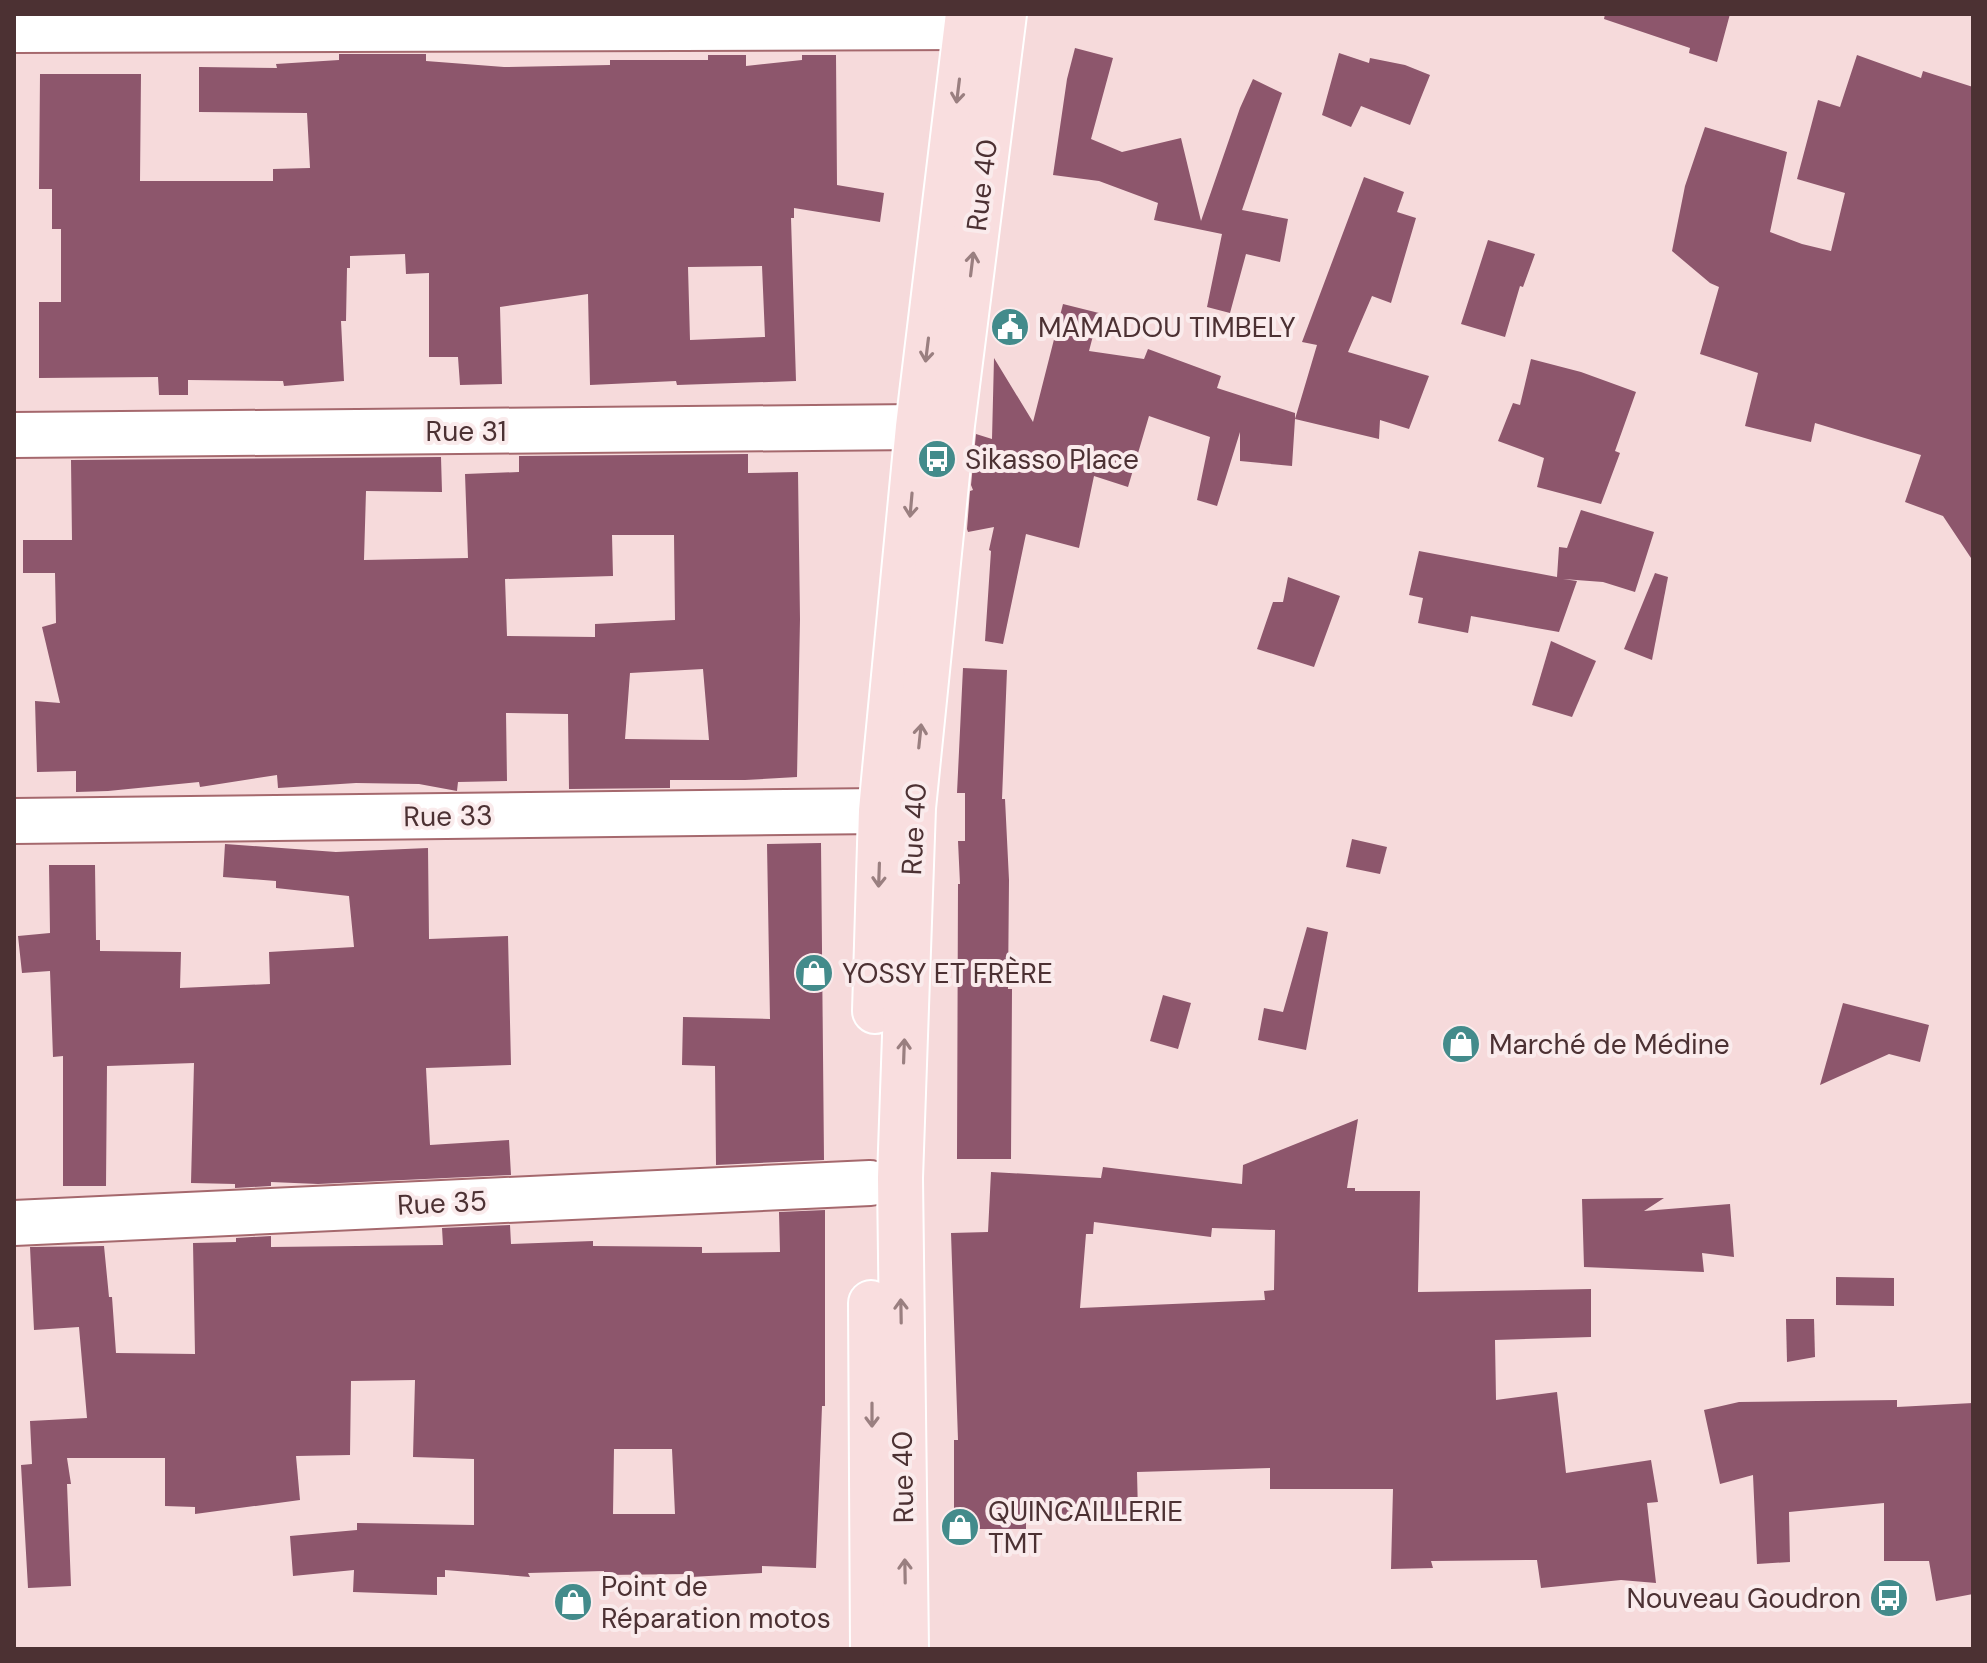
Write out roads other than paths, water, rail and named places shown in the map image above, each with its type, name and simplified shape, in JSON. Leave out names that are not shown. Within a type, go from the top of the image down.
[{"type":"main road","name":"Rue 40","points":[[873,1649],[870,1183],[881,811],[918,427],[979,18]]},
{"type":"main road","name":"Rue 40","points":[[906,1649],[900,1178],[913,808],[952,425],[979,18]]},
{"type":"street","points":[[14,30],[979,18]]},
{"type":"street","name":"Rue 31","points":[[14,435],[918,427]]},
{"type":"street","name":"Rue 33","points":[[14,821],[881,811]]},
{"type":"street","name":"Rue 35","points":[[14,1223],[870,1183]]},
{"type":"place","name":"MAMADOU TIMBELY","points":[[1010,327]]},
{"type":"place","name":"Sikasso Place","points":[[937,459]]},
{"type":"place","name":"YOSSY ET FRÈRE","points":[[814,973]]},
{"type":"place","name":"Marché de Médine","points":[[1461,1044]]},
{"type":"place","name":"QUINCAILLERIE TMT","points":[[960,1527]]},
{"type":"place","name":"Nouveau Goudron","points":[[1889,1598]]},
{"type":"place","name":"Point de Réparation motos","points":[[573,1602]]}]
